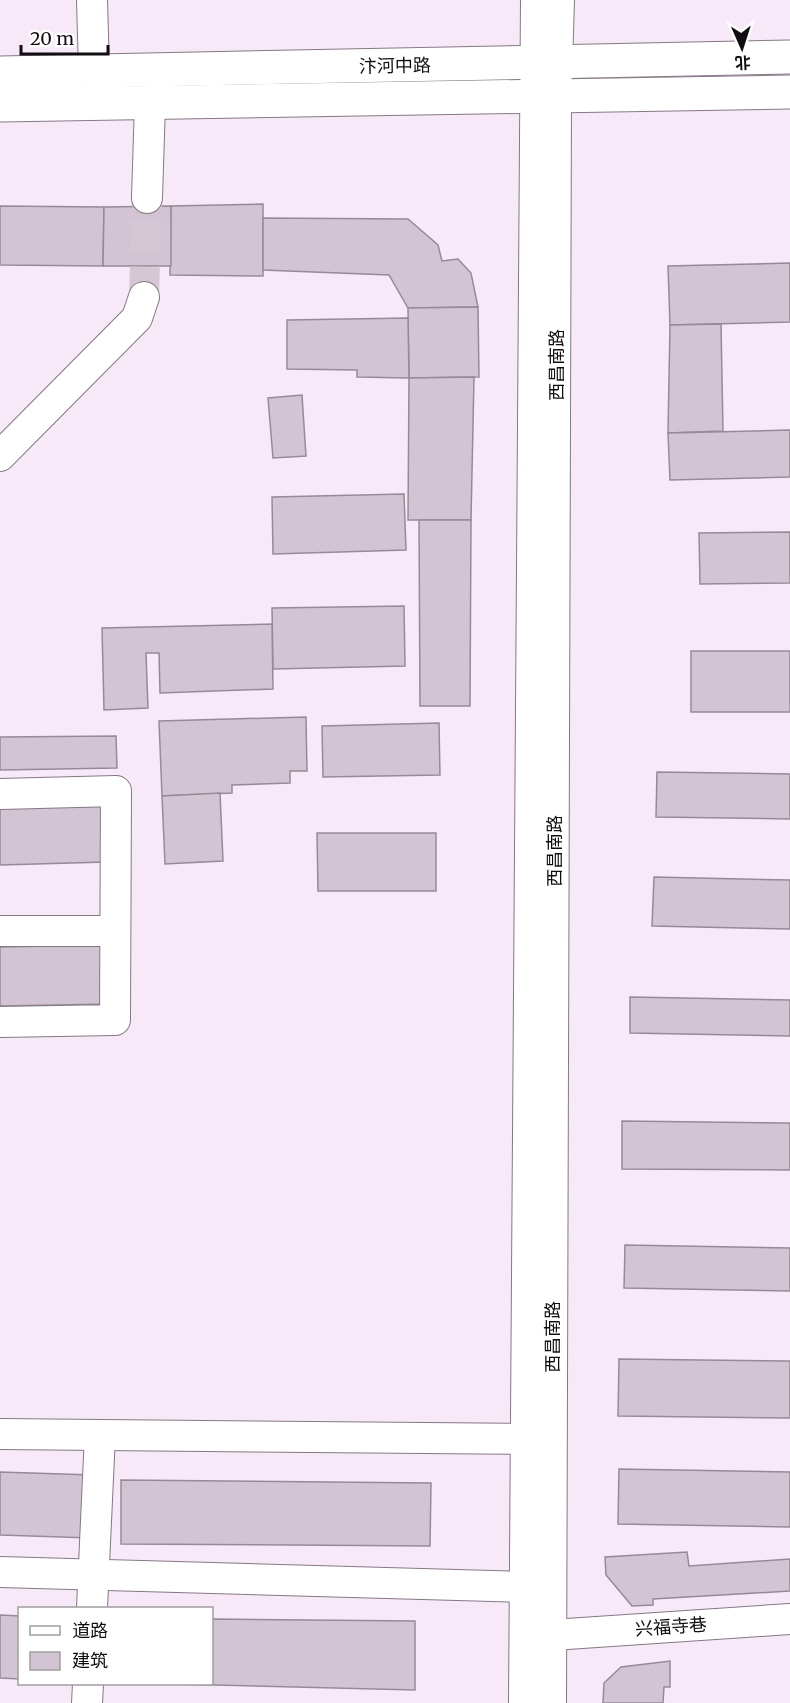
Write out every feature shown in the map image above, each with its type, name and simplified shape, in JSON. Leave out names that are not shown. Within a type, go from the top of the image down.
[{"type":"main road","name":"汴河中路","points":[[0,73],[790,57]]},
{"type":"main road","name":"汴河中路","points":[[0,105],[790,92]]},
{"type":"street","points":[[92,0],[94,71]]},
{"type":"street","name":"西昌南路","points":[[536,0],[546,63]]},
{"type":"street","name":"西昌南路","points":[[524,1703],[535,369],[546,63],[559,0]]},
{"type":"street","name":"西昌南路","points":[[545,97],[551,1703]]},
{"type":"street","points":[[147,198],[150,103]]},
{"type":"street","points":[[0,456],[137,318],[144,297]]},
{"type":"street","points":[[0,794],[116,791],[115,1020],[0,1022]]},
{"type":"street","points":[[0,931],[115,931]]},
{"type":"street","points":[[0,1434],[526,1439]]},
{"type":"street","points":[[92,1607],[100,1435]]},
{"type":"street","points":[[0,1572],[524,1587]]},
{"type":"street","name":"兴福寺巷","points":[[552,1635],[790,1619]]},
{"type":"street","points":[[87,1703],[88,1685]]},
{"type":"building","points":[[263,204],[263,276],[170,275],[171,206]]},
{"type":"building","points":[[0,206],[104,207],[103,266],[0,265]]},
{"type":"building","points":[[171,206],[171,266],[103,266],[104,207]]},
{"type":"building","points":[[263,218],[408,219],[438,245],[442,261],[458,259],[471,273],[478,307],[408,308],[389,275],[263,270]]},
{"type":"building","points":[[790,263],[790,322],[670,325],[668,266]]},
{"type":"building","points":[[478,307],[479,377],[409,378],[408,308]]},
{"type":"building","points":[[408,318],[409,378],[357,377],[357,370],[287,369],[287,320]]},
{"type":"building","points":[[721,324],[723,431],[668,433],[670,325]]},
{"type":"building","points":[[474,377],[471,520],[408,520],[409,378]]},
{"type":"building","points":[[302,395],[306,456],[273,458],[268,398]]},
{"type":"building","points":[[790,430],[790,477],[670,480],[668,433]]},
{"type":"building","points":[[404,494],[406,550],[273,554],[272,497]]},
{"type":"building","points":[[419,520],[471,520],[470,706],[420,706]]},
{"type":"building","points":[[790,532],[790,583],[700,584],[699,533]]},
{"type":"building","points":[[404,606],[405,666],[273,669],[272,608]]},
{"type":"building","points":[[272,624],[273,689],[160,693],[159,653],[146,653],[148,708],[104,710],[102,628]]},
{"type":"building","points":[[691,651],[790,651],[790,712],[691,712]]},
{"type":"building","points":[[306,717],[307,771],[290,771],[290,783],[232,785],[232,793],[162,796],[159,721]]},
{"type":"building","points":[[439,723],[440,775],[323,777],[322,726]]},
{"type":"building","points":[[116,736],[117,768],[0,770],[0,737]]},
{"type":"building","points":[[657,772],[790,774],[790,819],[656,817]]},
{"type":"building","points":[[220,793],[223,861],[165,864],[162,796]]},
{"type":"building","points":[[104,803],[106,862],[0,865],[0,806]]},
{"type":"building","points":[[317,833],[436,833],[436,891],[318,891]]},
{"type":"building","points":[[654,877],[790,880],[790,929],[652,926]]},
{"type":"building","points":[[110,945],[111,1004],[0,1006],[0,947]]},
{"type":"building","points":[[630,997],[790,1000],[790,1036],[630,1033]]},
{"type":"building","points":[[622,1121],[790,1123],[790,1170],[622,1169]]},
{"type":"building","points":[[625,1245],[790,1248],[790,1291],[624,1288]]},
{"type":"building","points":[[619,1359],[790,1361],[790,1418],[618,1416]]},
{"type":"building","points":[[619,1469],[790,1472],[790,1527],[618,1524]]},
{"type":"building","points":[[0,1472],[93,1475],[91,1538],[0,1535]]},
{"type":"building","points":[[121,1480],[431,1483],[430,1546],[121,1544]]},
{"type":"building","points":[[687,1552],[689,1566],[790,1559],[790,1591],[653,1599],[653,1605],[632,1606],[606,1575],[605,1557]]},
{"type":"building","points":[[0,1615],[18,1616],[18,1679],[0,1678]]},
{"type":"building","points":[[213,1619],[415,1621],[415,1690],[213,1685]]},
{"type":"building","points":[[670,1661],[670,1687],[664,1687],[663,1703],[603,1703],[604,1683],[621,1667]]},
{"type":"tunnel","points":[[144,297],[147,198]]}]
